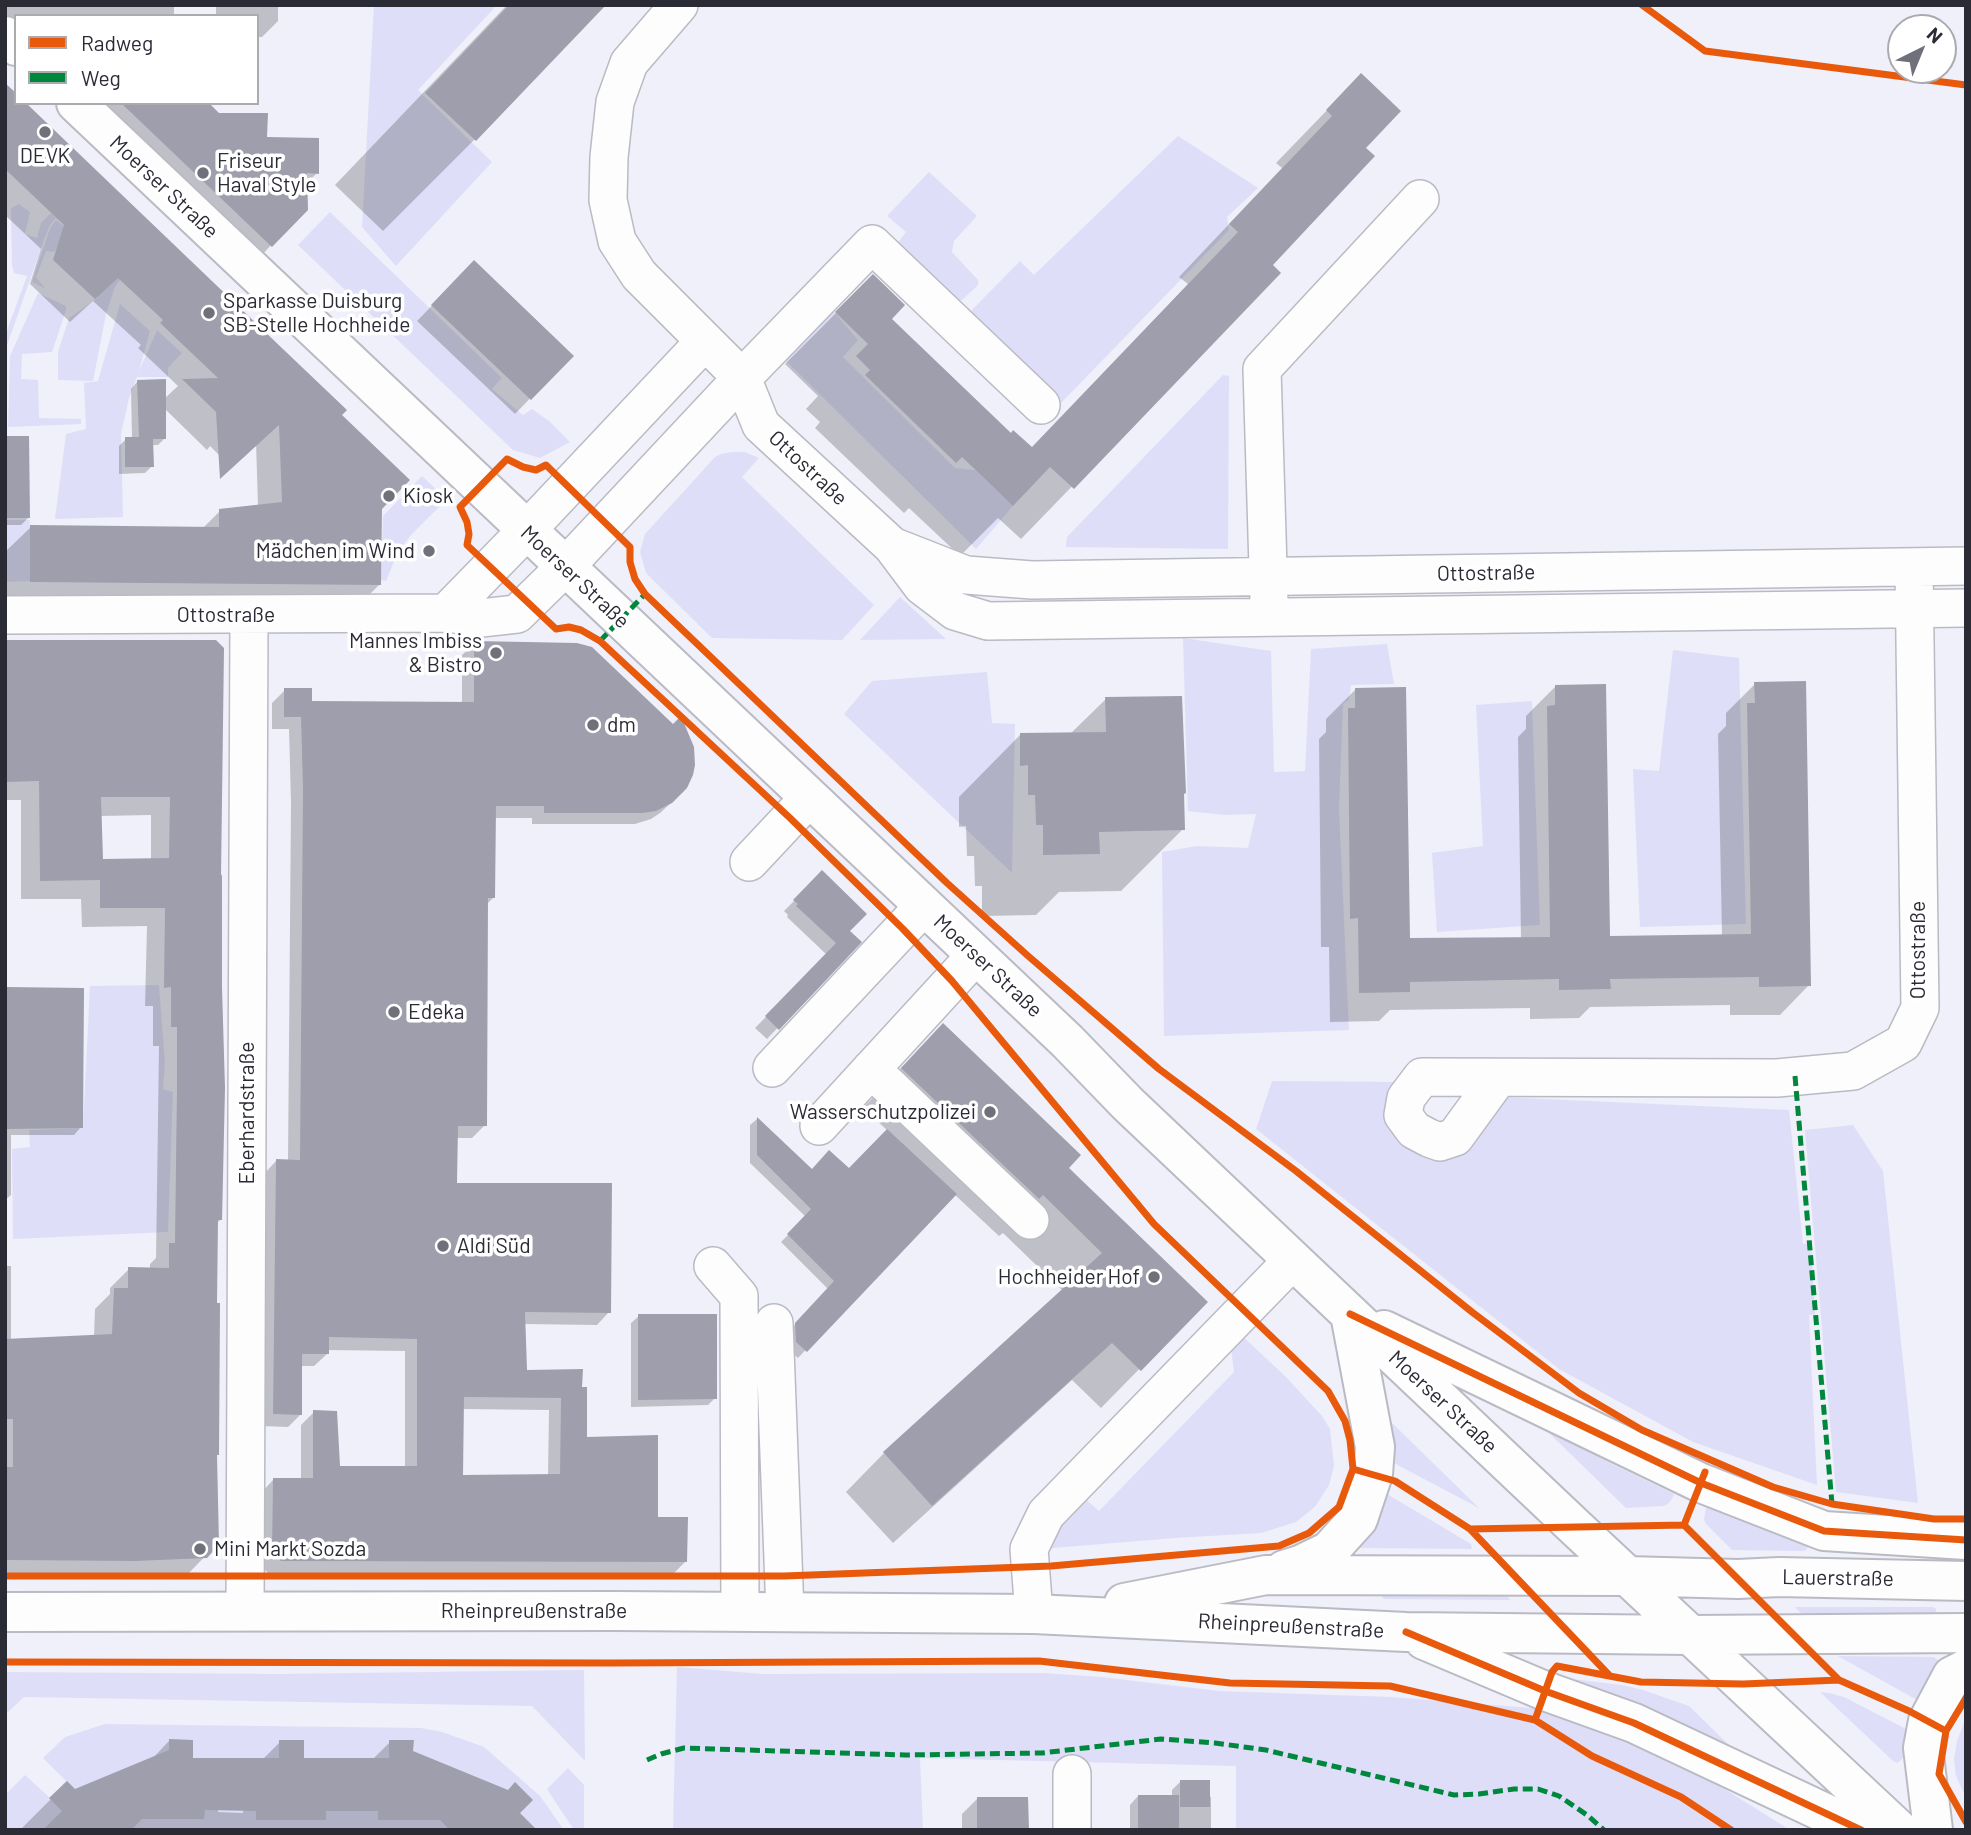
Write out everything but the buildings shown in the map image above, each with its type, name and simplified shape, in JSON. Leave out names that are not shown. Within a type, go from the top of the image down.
[{"type":"main road","name":"Moerser Straße","points":[[78,105],[976,955],[1128,1104],[1899,1830]]},
{"type":"main road","points":[[1350,1314],[1701,1483],[1824,1531],[1966,1540]]},
{"type":"main road","points":[[1266,1575],[1300,1565],[1329,1551],[1358,1519],[1373,1474],[1375,1447],[1350,1314]]},
{"type":"main road","name":"Rheinpreußenstraße","points":[[1048,1614],[1266,1575],[1627,1576]]},
{"type":"main road","name":"Lauerstraße","points":[[1627,1576],[1966,1581]]},
{"type":"main road","name":"Rheinpreußenstraße","points":[[5,1612],[1048,1614],[1406,1632],[1689,1634]]},
{"type":"main road","points":[[1406,1632],[1545,1691],[1634,1723],[1861,1830]]},
{"type":"main road","points":[[1689,1634],[1966,1633]]},
{"type":"main road","points":[[1933,1830],[1923,1748],[1928,1721],[1952,1676],[1966,1669]]},
{"type":"street","name":"Ottostraße","points":[[679,5],[629,64],[615,102],[607,200],[617,242],[639,275],[742,378],[761,425],[892,547],[922,586],[955,611],[988,621],[1966,608]]},
{"type":"street","points":[[1270,616],[1262,369],[1420,200]]},
{"type":"street","points":[[742,378],[872,244],[1041,405]]},
{"type":"street","points":[[446,614],[705,341]]},
{"type":"street","name":"Ottostraße","points":[[5,615],[446,614],[481,618],[517,614],[565,567],[742,378]]},
{"type":"street","name":"Ottostraße","points":[[892,547],[966,575],[1032,580],[1966,566]]},
{"type":"street","name":"Ottostraße","points":[[1498,1078],[1777,1078],[1853,1071],[1903,1043],[1920,1008],[1914,567]]},
{"type":"street","name":"Eberhardstraße","points":[[245,1611],[249,615]]},
{"type":"street","points":[[749,862],[809,797]]},
{"type":"street","points":[[772,1068],[924,906]]},
{"type":"street","points":[[819,1126],[976,955]]},
{"type":"street","points":[[871,1069],[1030,1220]]},
{"type":"street","points":[[1048,1614],[1029,1549],[1046,1514],[1293,1260]]},
{"type":"street","points":[[713,1266],[739,1296],[740,1612]]},
{"type":"street","points":[[774,1323],[785,1612]]},
{"type":"street","points":[[1072,1774],[1072,1830]]},
{"type":"shaded area","points":[[374,5],[497,5],[418,90],[492,162],[396,266],[362,227]]},
{"type":"shaded area","points":[[1178,136],[1258,188],[1227,217],[1229,230],[1060,404],[971,316],[972,310],[1020,261],[1034,275]]},
{"type":"shaded area","points":[[929,172],[977,216],[954,241],[952,252],[978,280],[978,285],[962,300],[953,302],[896,245],[906,232],[887,216]]},
{"type":"shaded area","points":[[19,204],[30,212],[25,234],[37,238],[41,223],[51,213],[56,218],[45,237],[5,351],[5,336],[27,276],[14,273],[12,265],[11,208]]},
{"type":"shaded area","points":[[330,212],[502,378],[492,389],[523,415],[532,409],[570,442],[540,458],[513,450],[298,245]]},
{"type":"shaded area","points":[[56,220],[65,227],[55,252],[46,251],[36,277],[46,289],[32,282],[50,228]]},
{"type":"shaded area","points":[[112,271],[121,278],[106,314],[93,381],[58,380],[58,352],[69,318],[97,298],[104,281]]},
{"type":"shaded area","points":[[38,293],[66,306],[66,310],[52,352],[22,354],[21,379],[38,380],[39,418],[81,419],[81,424],[8,427],[10,356]]},
{"type":"shaded area","points":[[120,304],[150,331],[139,371],[157,330],[182,353],[168,368],[168,377],[137,377],[129,398],[121,434],[123,517],[55,519],[66,434],[86,429],[84,383],[98,381]]},
{"type":"shaded area","points":[[831,308],[858,340],[843,357],[955,468],[975,470],[1013,506],[976,549],[780,355]]},
{"type":"shaded area","points":[[1223,375],[1229,376],[1228,549],[1066,547],[1067,537]]},
{"type":"shaded area","points":[[732,452],[745,452],[759,458],[742,477],[874,605],[842,640],[712,638],[646,573],[640,552],[645,534],[715,457]]},
{"type":"shaded area","points":[[422,476],[443,496],[440,506],[411,535],[398,552],[386,581],[381,580],[383,516]]},
{"type":"shaded area","points":[[5,520],[30,520],[30,581],[5,582]]},
{"type":"shaded area","points":[[900,597],[946,639],[860,640]]},
{"type":"shaded area","points":[[1183,638],[1271,651],[1274,772],[1305,771],[1311,649],[1387,644],[1394,684],[1351,685],[1349,700],[1343,704],[1339,809],[1349,1030],[1164,1036],[1162,852],[1197,846],[1248,848],[1256,814],[1225,815],[1188,811]]},
{"type":"shaded area","points":[[1673,650],[1739,658],[1746,924],[1640,927],[1633,769],[1659,771]]},
{"type":"shaded area","points":[[987,672],[992,723],[1015,724],[1012,873],[844,714],[872,681]]},
{"type":"shaded area","points":[[1532,701],[1540,925],[1437,932],[1432,853],[1483,846],[1476,705]]},
{"type":"shaded area","points":[[159,985],[165,1063],[163,1089],[173,1092],[168,1232],[13,1239],[12,1149],[30,1147],[29,1130],[83,1128],[90,986]]},
{"type":"shaded area","points":[[1272,1081],[1402,1082],[1427,1156],[1499,1097],[1789,1110],[1803,1244],[1811,1243],[1815,1314],[1809,1315],[1817,1485],[1693,1442],[1559,1369],[1256,1129]]},
{"type":"shaded area","points":[[1853,1125],[1883,1171],[1918,1503],[1836,1492],[1805,1130]]},
{"type":"shaded area","points":[[1238,1332],[1285,1376],[1322,1416],[1330,1429],[1334,1466],[1329,1485],[1315,1507],[1296,1522],[1261,1533],[1041,1549],[1080,1494],[1099,1511],[1234,1372],[1230,1341]]},
{"type":"shaded area","points":[[1388,1419],[1479,1508],[1390,1461]]},
{"type":"shaded area","points":[[1548,1429],[1674,1494],[1672,1499],[1664,1506],[1626,1508],[1548,1432]]},
{"type":"shaded area","points":[[1387,1494],[1471,1544],[1472,1549],[1356,1549],[1380,1513]]},
{"type":"shaded area","points":[[1706,1507],[1809,1546],[1803,1551],[1732,1550],[1706,1524]]},
{"type":"shaded area","points":[[1384,1593],[1506,1594],[1510,1600],[1384,1599]]},
{"type":"shaded area","points":[[1795,1607],[1933,1607],[1936,1612],[1801,1613]]},
{"type":"shaded area","points":[[1838,1656],[1934,1657],[1940,1666],[1917,1700]]},
{"type":"shaded area","points":[[677,1667],[763,1674],[1043,1673],[1219,1691],[1391,1697],[1556,1710],[1667,1753],[1790,1830],[1236,1830],[1236,1766],[920,1758],[923,1830],[673,1830]]},
{"type":"shaded area","points":[[584,1670],[585,1761],[532,1706],[24,1697],[5,1715],[5,1672],[279,1674]]},
{"type":"shaded area","points":[[1572,1679],[1622,1685],[1689,1706],[1728,1744],[1725,1747],[1657,1713]]},
{"type":"shaded area","points":[[1820,1692],[1844,1697],[1906,1729],[1901,1760],[1897,1763],[1892,1760]]},
{"type":"shaded area","points":[[1966,1718],[1966,1798],[1956,1776],[1954,1759],[1957,1741]]},
{"type":"shaded area","points":[[105,1724],[421,1728],[442,1732],[484,1747],[540,1796],[564,1830],[5,1830],[5,1795],[25,1775],[50,1798],[66,1781],[43,1758],[65,1737]]},
{"type":"shaded area","points":[[568,1768],[584,1785],[584,1830],[574,1830],[547,1789]]},
{"type":"marked path","points":[[600,641],[645,594]]},
{"type":"marked path","points":[[1795,1076],[1832,1504]]},
{"type":"marked path","points":[[647,1760],[684,1748],[905,1755],[1042,1753],[1161,1739],[1266,1750],[1454,1795],[1538,1789],[1559,1796],[1604,1830]]},
{"type":"cycle path","points":[[1642,5],[1705,51],[1966,85]]},
{"type":"cycle path","points":[[5,1576],[784,1576],[1051,1566],[1279,1546],[1309,1533],[1339,1507],[1353,1469],[1345,1421],[1328,1391],[1154,1224],[952,981],[903,929],[790,818],[600,641],[581,630],[569,627],[556,629],[467,545],[467,522],[460,507],[507,459],[536,470],[546,465],[630,547],[630,562],[635,579],[645,594],[947,883],[1027,955],[1159,1069],[1296,1171],[1472,1312],[1579,1393],[1642,1430],[1773,1487],[1832,1504],[1934,1519],[1966,1519]]},
{"type":"cycle path","points":[[1350,1314],[1701,1483],[1824,1531],[1966,1540]]},
{"type":"cycle path","points":[[1353,1469],[1395,1481],[1470,1529],[1684,1525]]},
{"type":"cycle path","points":[[1705,1472],[1684,1525],[1839,1680]]},
{"type":"cycle path","points":[[1470,1529],[1610,1676]]},
{"type":"cycle path","points":[[1406,1632],[1545,1691],[1634,1723],[1861,1830]]},
{"type":"cycle path","points":[[5,1662],[1039,1661],[1230,1683],[1390,1686],[1535,1720],[1592,1756],[1681,1797],[1731,1830]]},
{"type":"cycle path","points":[[1535,1720],[1552,1672],[1557,1666],[1641,1682],[1743,1684],[1839,1680],[1909,1711],[1946,1731]]},
{"type":"cycle path","points":[[1966,1698],[1946,1731],[1939,1774],[1966,1822]]},
{"type":"place","name":"DEVK","points":[[45,132]]},
{"type":"place","name":"Friseur Haval Style","points":[[203,173]]},
{"type":"place","name":"Sparkasse Duisburg SB-Stelle Hochheide","points":[[209,313]]},
{"type":"place","name":"Kiosk","points":[[389,496]]},
{"type":"place","name":"Mädchen im Wind","points":[[429,551]]},
{"type":"place","name":"Mannes Imbiss & Bistro","points":[[496,653]]},
{"type":"place","name":"dm","points":[[593,725]]},
{"type":"place","name":"Edeka","points":[[394,1012]]},
{"type":"place","name":"Wasserschutzpolizei","points":[[990,1112]]},
{"type":"place","name":"Aldi Süd","points":[[443,1246]]},
{"type":"place","name":"Hochheider Hof","points":[[1154,1277]]},
{"type":"place","name":"Mini Markt Sozda","points":[[200,1549]]}]
